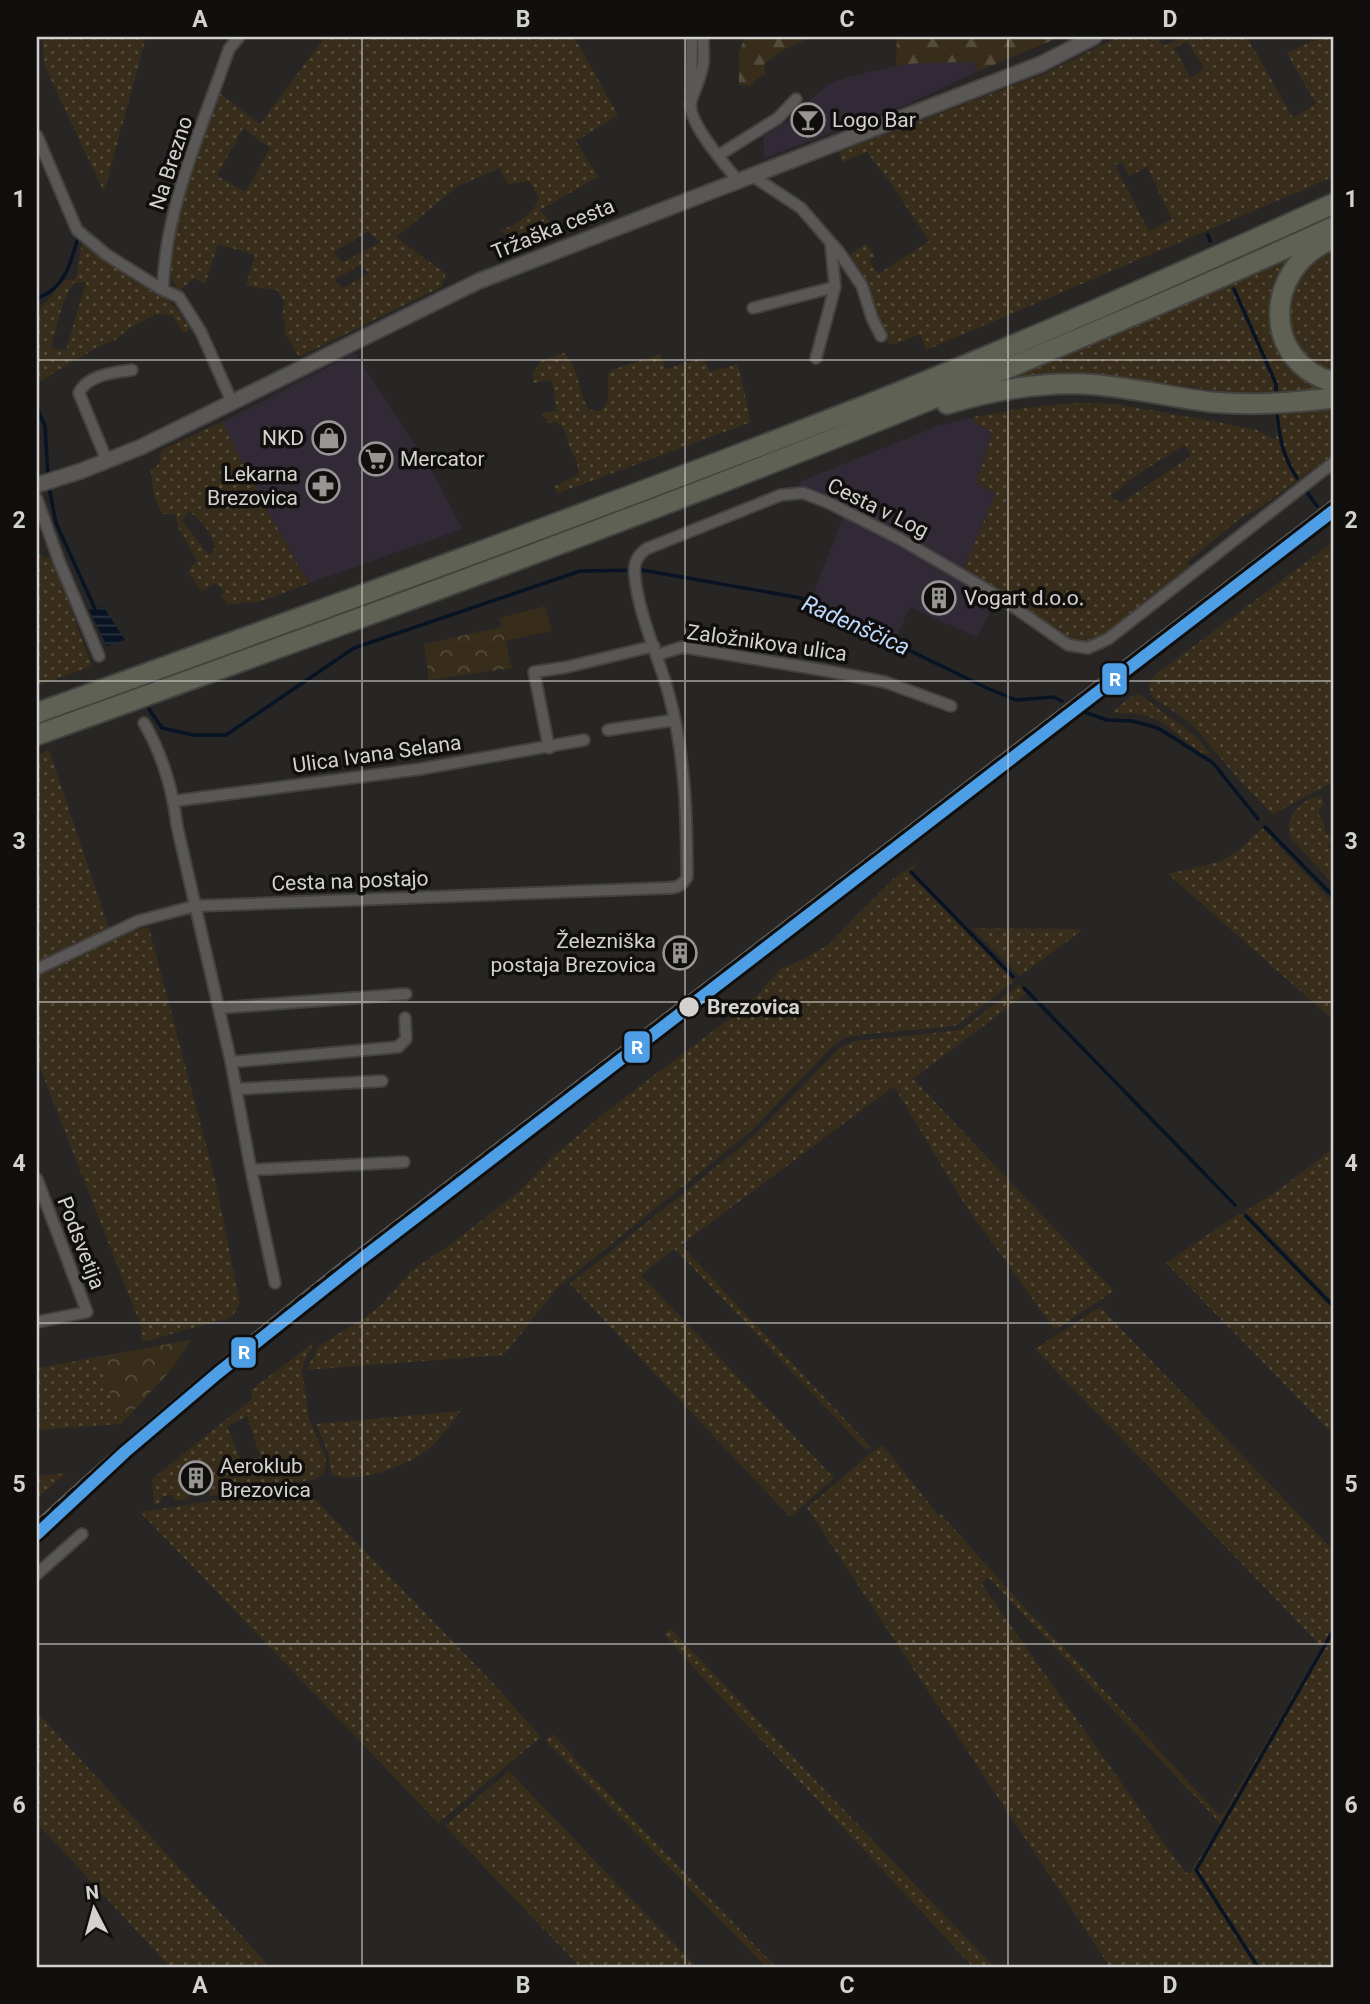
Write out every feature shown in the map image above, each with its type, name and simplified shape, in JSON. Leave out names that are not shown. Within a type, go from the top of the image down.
[{"type":"highway","points":[[37,713],[566,519],[865,405],[1006,348],[1333,204]]},
{"type":"highway","points":[[37,735],[377,611],[876,422],[1116,323],[1333,227]]},
{"type":"highway","points":[[1333,238],[1307,253],[1292,270],[1282,291],[1279,316],[1285,340],[1298,360],[1316,375],[1333,382]]},
{"type":"highway","points":[[876,422],[904,420],[948,403],[1001,391],[1082,384],[1223,402],[1275,405],[1333,398]]},
{"type":"main road","name":"Tržaška cesta","points":[[44,483],[141,447],[479,281],[1041,64],[1094,37]]},
{"type":"street","points":[[224,37],[229,49]]},
{"type":"street","name":"Na Brezno","points":[[163,290],[166,245],[188,170],[229,49],[239,37]]},
{"type":"street","points":[[692,37],[691,102],[696,122],[719,155],[744,178],[801,208],[815,222],[862,286],[881,336]]},
{"type":"street","points":[[691,102],[703,65],[704,37]]},
{"type":"street","points":[[719,155],[778,118],[796,99]]},
{"type":"street","points":[[37,136],[77,230],[107,256],[179,297],[201,332],[232,402]]},
{"type":"street","points":[[816,358],[835,288],[831,245]]},
{"type":"street","points":[[753,308],[835,288]]},
{"type":"street","points":[[107,461],[79,393],[82,387],[97,378],[111,372],[132,370]]},
{"type":"street","name":"Cesta v Log","points":[[656,651],[634,569],[646,549],[781,495],[803,493],[841,509],[958,571],[1068,645],[1078,648],[1095,646],[1108,639],[1333,463]]},
{"type":"street","points":[[37,499],[59,561],[99,656]]},
{"type":"street","name":"Založnikova ulica","points":[[549,748],[534,672],[682,648],[885,681],[951,706]]},
{"type":"street","name":"Založnikova ulica","points":[[656,651],[674,720],[687,828],[687,877],[683,884],[676,888]]},
{"type":"street","points":[[608,730],[674,720]]},
{"type":"street","points":[[144,723],[153,739],[174,801],[177,826],[237,1089],[275,1283]]},
{"type":"street","name":"Ulica Ivana Selana","points":[[174,801],[420,769],[584,740]]},
{"type":"street","name":"Cesta na postajo","points":[[37,969],[138,921],[195,906],[676,888]]},
{"type":"street","points":[[219,1008],[405,994]]},
{"type":"street","points":[[231,1062],[398,1047],[406,1040],[405,1018]]},
{"type":"street","points":[[237,1089],[382,1081]]},
{"type":"street","points":[[251,1170],[404,1162]]},
{"type":"street","name":"Podsvetija","points":[[37,1180],[87,1312],[37,1322]]},
{"type":"street","points":[[37,1574],[82,1534]]},
{"type":"shaded area","points":[[972,62],[979,71],[908,104],[764,158],[763,136],[788,121],[827,85],[847,77],[896,66]]},
{"type":"shaded area","points":[[355,353],[432,471],[462,529],[310,583],[258,493],[222,422]]},
{"type":"shaded area","points":[[973,417],[976,423],[992,431],[976,483],[996,493],[963,570],[1000,594],[977,637],[910,607],[896,638],[811,600],[846,509],[816,492],[801,489],[799,482],[935,427]]},
{"type":"green space","points":[[42,37],[146,37],[104,192],[45,67]]},
{"type":"green space","points":[[325,37],[574,37],[618,115],[576,141],[598,177],[540,210],[562,236],[548,231],[511,238],[501,231],[524,218],[537,203],[539,197],[529,181],[508,184],[499,168],[457,187],[396,237],[446,274],[441,287],[299,357],[284,332],[284,301],[277,290],[246,286],[255,255],[218,244],[205,284],[194,278],[178,292],[168,267],[181,209],[218,92],[260,124]],"holes":[[[243,128],[270,148],[246,192],[217,176]],[[368,232],[381,242],[343,262],[333,252]],[[360,265],[369,274],[343,288],[334,280]]]},
{"type":"green space","points":[[745,37],[811,37],[783,50],[764,64],[766,75],[758,78],[751,86],[739,85],[739,53]]},
{"type":"green space","points":[[897,37],[1060,37],[979,71],[972,62],[896,66]]},
{"type":"green space","points":[[1118,37],[1157,37],[1163,46],[1184,37],[1247,37],[1293,118],[1316,104],[1287,53],[1321,37],[1327,37],[1333,48],[1333,177],[926,350],[920,334],[896,344],[889,344],[846,258],[866,243],[875,256],[869,260],[878,274],[929,241],[867,152],[843,162],[839,152],[1046,73]],"holes":[[[1187,41],[1203,67],[1198,74],[1190,77],[1174,48]],[[1122,162],[1129,176],[1147,167],[1172,219],[1149,231],[1115,165]]]},
{"type":"green space","points":[[82,242],[167,300],[178,310],[190,329],[184,334],[172,315],[156,314],[127,330],[114,341],[101,345],[37,383],[38,312],[64,280],[74,280]],"holes":[[[86,282],[66,350],[51,348],[63,303],[73,283]]]},
{"type":"green space","points":[[1333,245],[1333,374],[1310,364],[1296,346],[1288,325],[1287,302],[1307,264]]},
{"type":"green space","points":[[1284,262],[1286,265],[1276,327],[1333,389],[1257,396],[1117,377],[1081,375],[1013,380],[1011,377]]},
{"type":"green space","points":[[564,353],[573,367],[589,410],[601,411],[608,401],[608,373],[612,370],[660,354],[665,369],[704,358],[710,372],[738,364],[751,422],[556,494],[555,486],[578,475],[578,467],[564,430],[555,422],[548,423],[541,413],[557,411],[552,380],[533,383],[533,373],[541,361]]},
{"type":"green space","points":[[1077,403],[1116,404],[1257,430],[1276,440],[1275,414],[1333,403],[1333,455],[1262,506],[1242,517],[1187,562],[1192,567],[1115,629],[1092,642],[1075,642],[1065,640],[963,570],[996,493],[976,483],[992,432],[975,423],[973,417],[1031,407]],"holes":[[[1185,445],[1191,456],[1121,503],[1110,496],[1141,472]]]},
{"type":"green space","points":[[222,422],[258,493],[310,583],[259,602],[228,604],[221,596],[224,591],[215,583],[202,592],[188,572],[197,560],[179,529],[175,514],[164,514],[155,499],[151,470],[160,463],[163,449]],"holes":[[[189,511],[206,528],[212,539],[214,551],[209,555],[182,521]]]},
{"type":"green space","points":[[1333,542],[1333,782],[1273,814],[1240,781],[1198,731],[1152,697],[1148,685],[1155,675]]},
{"type":"green space","points":[[37,554],[50,558],[55,565],[92,666],[37,686]]},
{"type":"green space","points":[[545,606],[552,631],[506,641],[499,618]]},
{"type":"green space","points":[[502,627],[512,668],[429,680],[424,644]]},
{"type":"green space","points":[[1139,694],[1195,736],[1210,753],[1205,755],[1166,725],[1149,716],[1112,713],[1129,698]]},
{"type":"green space","points":[[49,750],[109,928],[37,963],[37,755]]},
{"type":"green space","points":[[1321,796],[1324,804],[1319,810],[1319,816],[1323,819],[1325,833],[1333,838],[1328,844],[1329,848],[1333,847],[1333,884],[1291,838],[1289,831],[1292,817],[1301,805]]},
{"type":"green space","points":[[1262,828],[1333,903],[1333,1020],[1168,874],[1222,861],[1237,852]]},
{"type":"green space","points":[[920,861],[910,873],[1015,980],[954,1026],[858,1035],[844,1038],[834,1045],[751,1131],[558,1287],[504,1355],[306,1370],[319,1346],[381,1305],[412,1270],[451,1244],[518,1192],[551,1158],[607,1111],[737,1013],[780,969],[828,945],[893,879]]},
{"type":"green space","points":[[149,928],[215,1179],[240,1304],[232,1317],[142,1342],[141,1326],[37,1060],[37,975],[106,940]]},
{"type":"green space","points":[[972,928],[1078,929],[1081,931],[1020,976]]},
{"type":"green space","points":[[1019,985],[1027,993],[913,1079],[1114,1291],[1055,1330],[965,1205],[894,1086],[681,1245],[871,1447],[866,1450],[677,1251],[674,1249],[641,1275],[834,1478],[790,1517],[570,1284],[737,1150],[762,1128],[839,1048],[856,1041],[961,1030]]},
{"type":"green space","points":[[1333,1148],[1333,1302],[1245,1211],[1276,1192]]},
{"type":"green space","points":[[1240,1213],[1333,1309],[1333,1434],[1166,1263]]},
{"type":"green space","points":[[1100,1307],[1333,1550],[1333,1967],[1110,1967],[807,1508],[883,1445],[939,1516],[941,1514],[1024,1607],[1219,1815],[1224,1813],[1322,1647],[1035,1349]],"holes":[[[988,1577],[1221,1824],[1190,1873],[1186,1873],[983,1586]]]},
{"type":"green space","points":[[191,1340],[171,1370],[121,1424],[37,1430],[37,1368]]},
{"type":"green space","points":[[191,1340],[171,1370],[121,1424],[98,1357]]},
{"type":"green space","points":[[314,1342],[302,1371],[309,1419],[325,1456],[323,1473],[316,1479],[210,1496],[205,1463],[184,1466],[189,1499],[174,1501],[173,1495],[162,1496],[160,1503],[154,1504],[152,1479],[252,1399],[251,1390]],"holes":[[[247,1416],[260,1456],[242,1464],[227,1426]]]},
{"type":"green space","points":[[461,1411],[425,1452],[379,1473],[352,1478],[331,1474],[328,1452],[316,1424]]},
{"type":"green space","points":[[67,1473],[37,1498],[37,1476]]},
{"type":"green space","points":[[303,1487],[493,1683],[541,1737],[438,1823],[140,1512]]},
{"type":"green space","points":[[670,1628],[994,1967],[973,1967],[689,1663],[664,1634]]},
{"type":"green space","points":[[37,1712],[270,1967],[170,1967],[37,1823]]},
{"type":"green space","points":[[553,1734],[776,1967],[766,1967],[545,1740]]},
{"type":"green space","points":[[509,1771],[697,1967],[580,1967],[445,1826]]},
{"type":"water","points":[[103,606],[125,640],[107,646],[89,610]]},
{"type":"waterway","points":[[1208,235],[1210,241]]},
{"type":"waterway","points":[[37,298],[53,289],[64,276],[77,241]]},
{"type":"waterway","points":[[1234,289],[1276,384],[1276,397]]},
{"type":"waterway","points":[[37,408],[45,426],[48,476]]},
{"type":"waterway","points":[[1277,412],[1282,446],[1297,478]]},
{"type":"waterway","points":[[49,487],[56,523],[95,609]]},
{"type":"waterway","points":[[1307,492],[1317,506]]},
{"type":"waterway","points":[[149,709],[162,728],[193,735],[226,735],[354,648],[580,571],[642,570],[801,598],[1016,700],[1053,697],[1062,701]]},
{"type":"waterway","name":"Radenščica","points":[[1084,712],[1107,720],[1132,721],[1158,728],[1213,763],[1258,819]]},
{"type":"waterway","name":"Radenščica","points":[[1265,827],[1333,896]]},
{"type":"waterway","points":[[911,872],[1013,977]]},
{"type":"waterway","points":[[1024,988],[1235,1205]]},
{"type":"waterway","points":[[1246,1216],[1333,1306]]},
{"type":"waterway","points":[[1258,1967],[1196,1870],[1333,1631]]},
{"type":"railway","points":[[37,1523],[186,1392],[340,1266],[1333,502]]},
{"type":"transit line","name":"R","points":[[37,1534],[125,1452],[218,1373],[364,1257],[1333,511]]},
{"type":"place","name":"Logo Bar","points":[[808,120]]},
{"type":"place","name":"NKD","points":[[329,438]]},
{"type":"place","name":"Mercator","points":[[376,459]]},
{"type":"place","name":"Lekarna Brezovica","points":[[323,486]]},
{"type":"place","name":"Vogart d.o.o.","points":[[939,598]]},
{"type":"place","name":"Železniška postaja Brezovica","points":[[680,953]]},
{"type":"place","name":"Brezovica","points":[[689,1007]]},
{"type":"place","name":"Aeroklub Brezovica","points":[[196,1478]]}]
